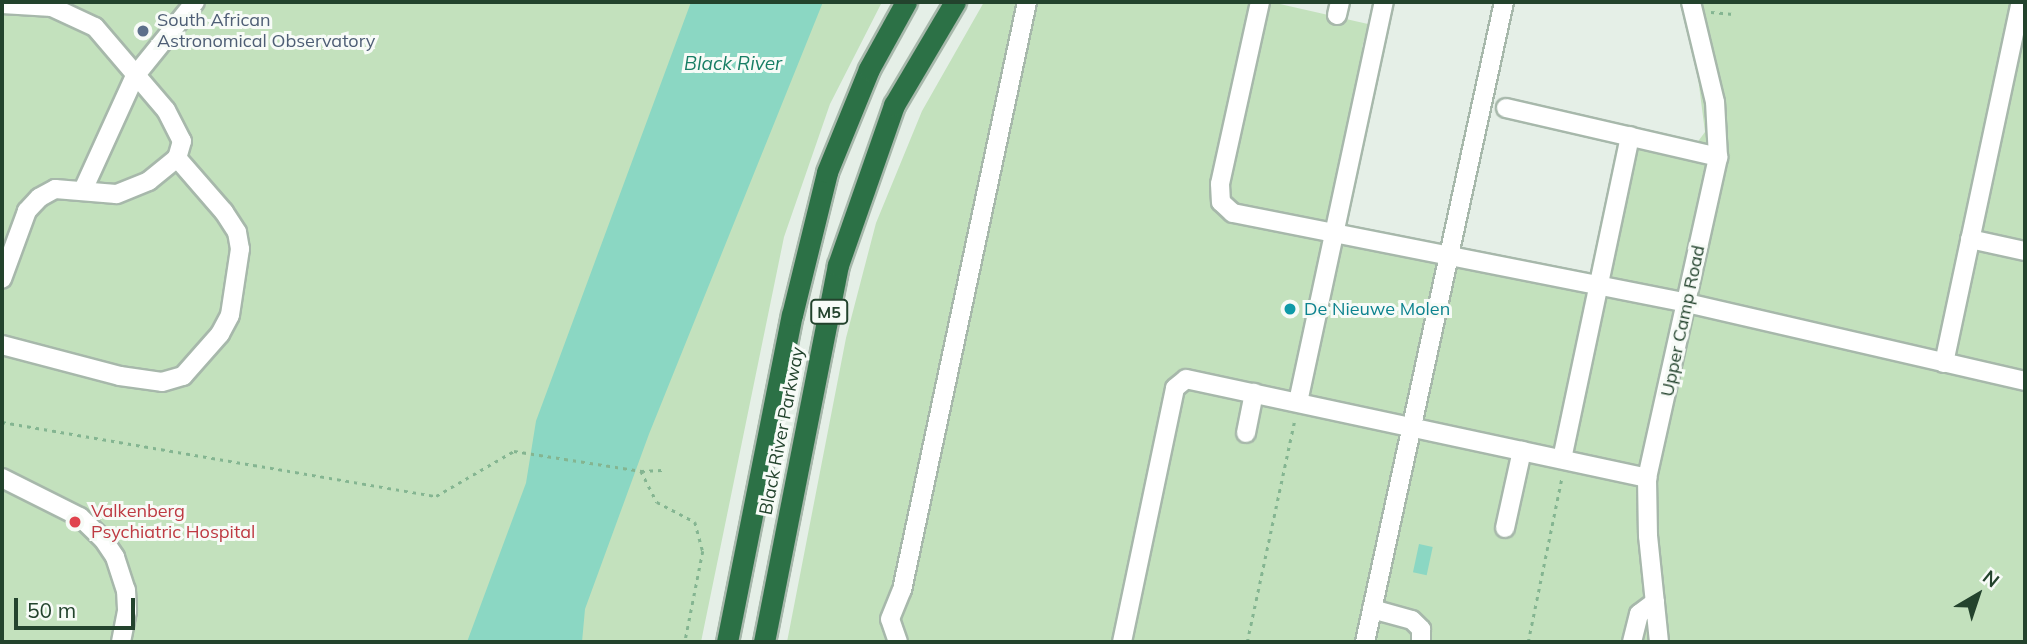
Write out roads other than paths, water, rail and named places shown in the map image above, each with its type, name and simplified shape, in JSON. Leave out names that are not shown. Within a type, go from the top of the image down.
[{"type":"highway","name":"Black River Parkway","points":[[727,642],[792,315],[827,173],[869,69],[906,2]]},
{"type":"highway","name":"Black River Parkway","points":[[764,642],[838,264],[894,105],[955,2]]},
{"type":"lane","points":[[2,4],[30,2],[72,13],[95,27],[166,110],[182,141],[177,158],[149,181],[116,194],[55,189],[27,211],[2,279]]},
{"type":"lane","points":[[83,190],[135,76],[195,2]]},
{"type":"lane","points":[[898,642],[892,632],[891,614],[902,590],[1027,2]]},
{"type":"lane","points":[[1260,2],[1220,184],[1221,202],[1247,218],[1335,236],[1356,234],[1687,303],[2025,381]]},
{"type":"lane","points":[[1298,402],[1384,2]]},
{"type":"lane","points":[[1365,642],[1504,2]]},
{"type":"lane","points":[[1944,363],[2021,2]]},
{"type":"lane","name":"Upper Camp Road","points":[[1659,642],[1647,478],[1718,157],[1713,92],[1692,7]]},
{"type":"lane","points":[[1506,108],[1718,157]]},
{"type":"lane","points":[[1562,459],[1630,136]]},
{"type":"lane","points":[[2,345],[120,376],[162,382],[183,376],[220,334],[230,315],[240,249],[237,232],[224,212],[177,158]]},
{"type":"lane","points":[[1970,239],[2025,251]]},
{"type":"lane","points":[[1122,642],[1175,388],[1191,379],[1647,478]]},
{"type":"lane","points":[[1245,433],[1254,393]]},
{"type":"lane","points":[[1505,528],[1522,451]]},
{"type":"lane","points":[[2,478],[80,517],[103,540],[115,557],[125,590],[127,611],[121,642]]},
{"type":"lane","points":[[1632,642],[1639,614],[1655,602]]},
{"type":"lane","points":[[1372,609],[1412,620],[1420,629],[1421,642]]},
{"type":"water","name":"Black River","points":[[691,2],[823,2],[649,434],[585,609],[582,642],[467,642],[526,483],[536,421]]},
{"type":"water","points":[[1419,544],[1433,547],[1427,575],[1413,572]]},
{"type":"place","name":"South African Astronomical Observatory","points":[[143,31]]},
{"type":"place","name":"De Nieuwe Molen","points":[[1290,309]]},
{"type":"place","name":"Valkenberg Psychiatric Hospital","points":[[75,522]]}]
